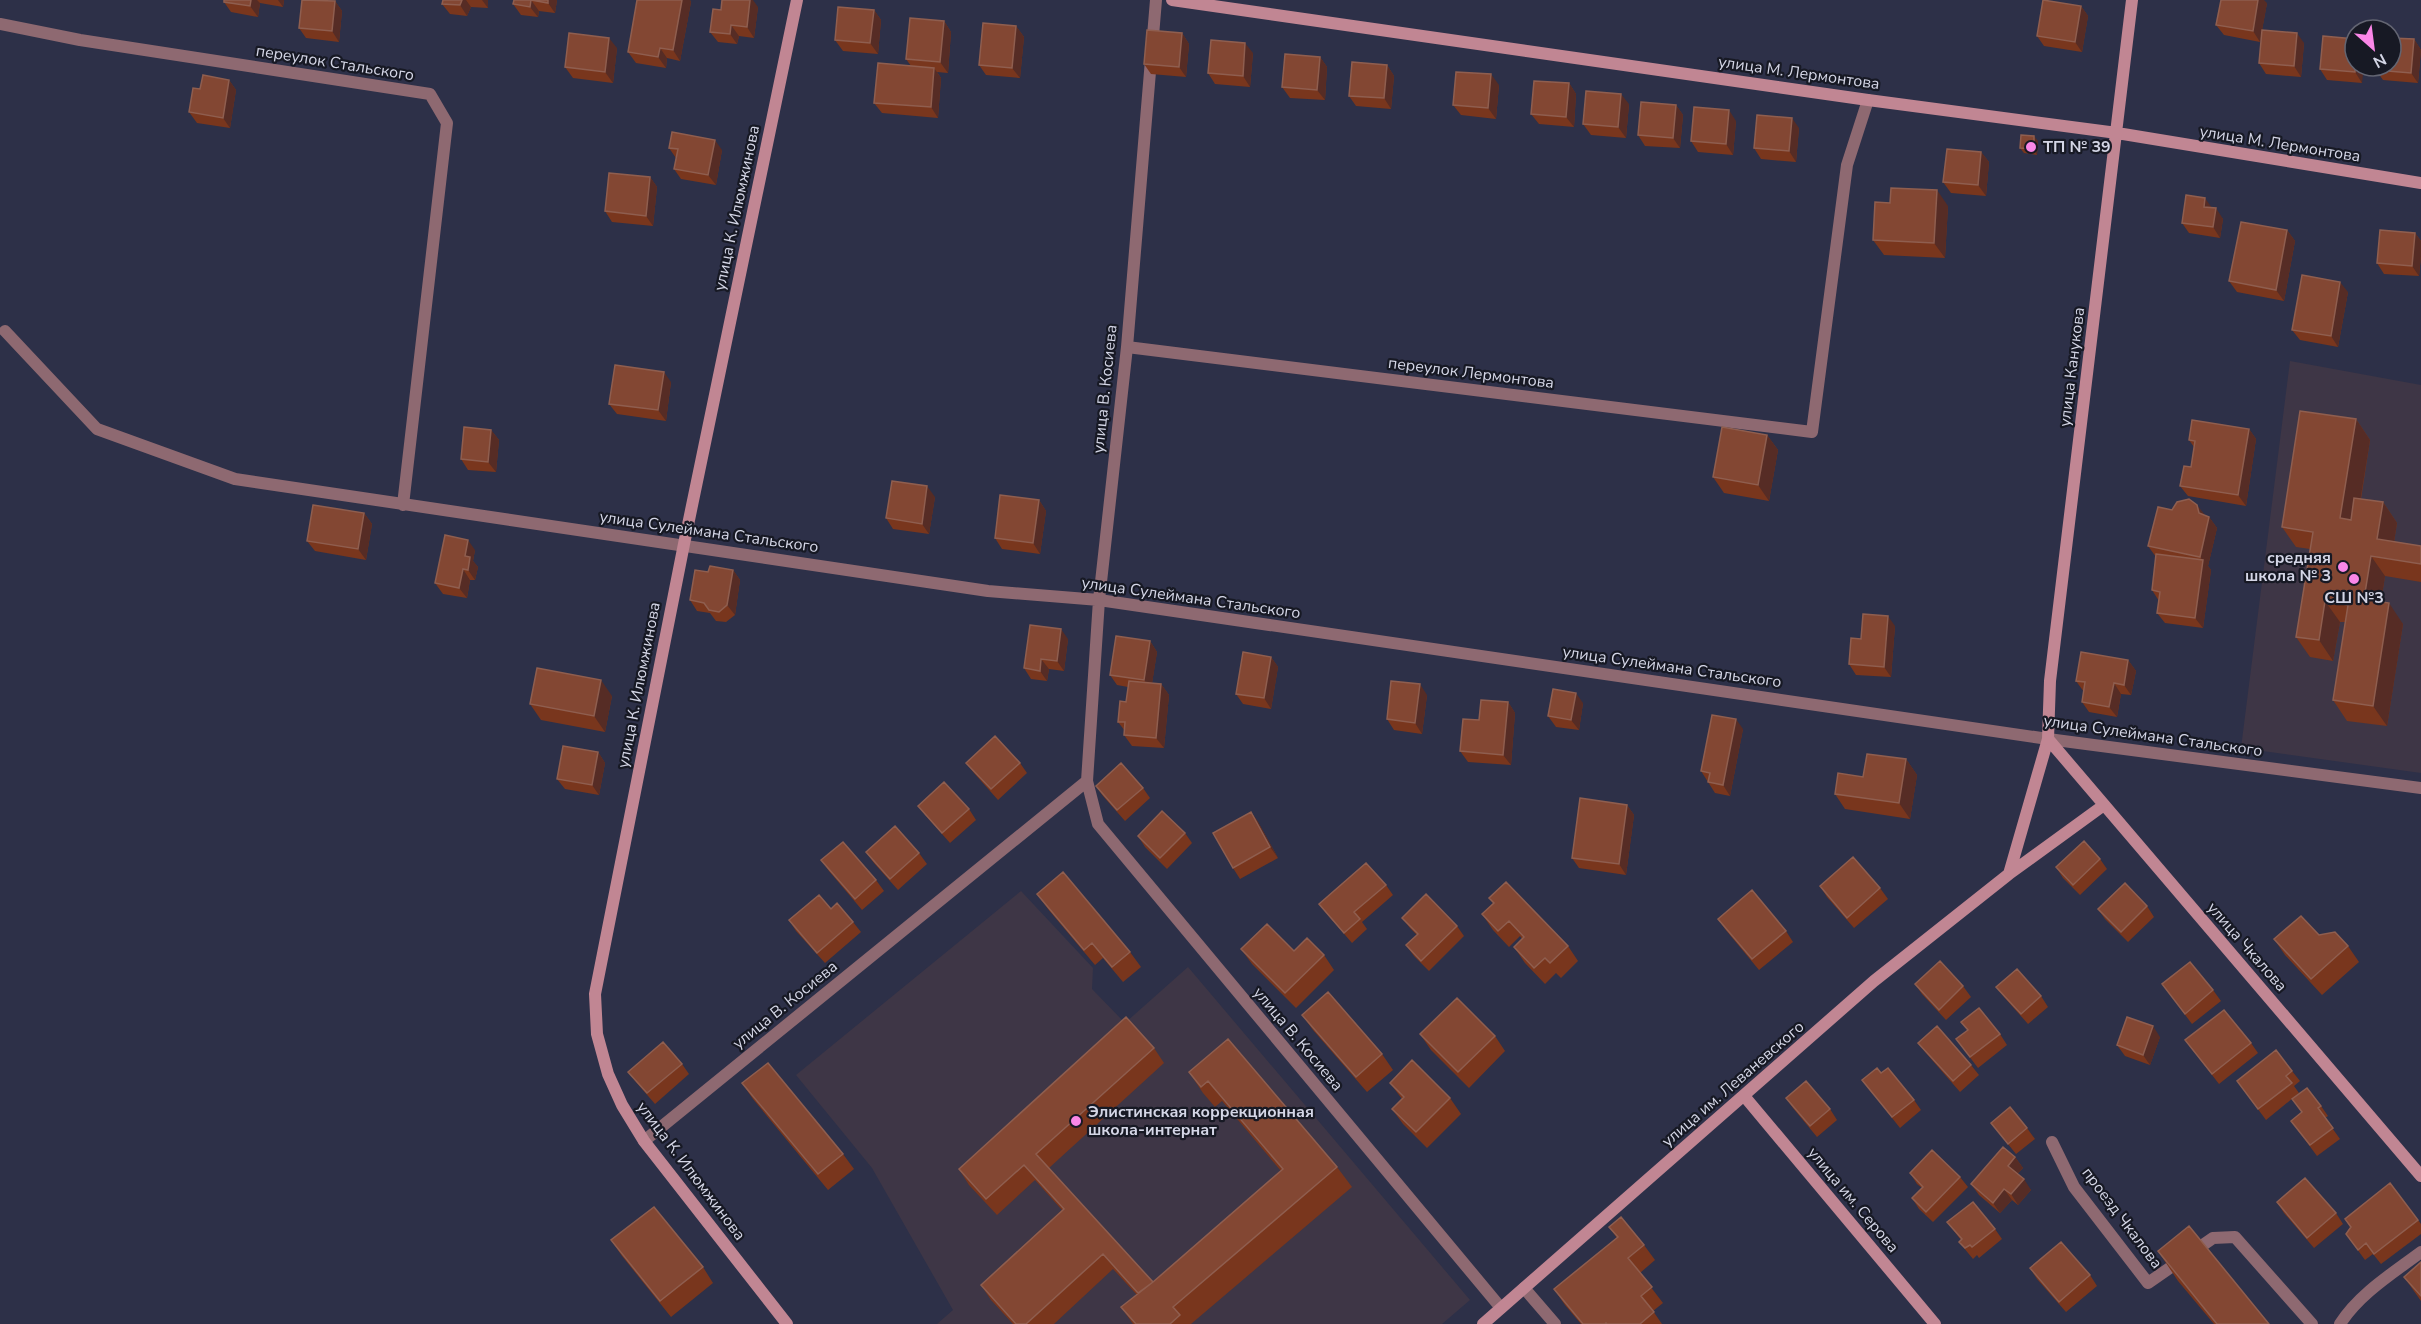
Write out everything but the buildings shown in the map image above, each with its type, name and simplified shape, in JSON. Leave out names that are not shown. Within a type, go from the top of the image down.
[{"type":"street","name":"улица К. Илюмжинова","points":[[787,1324],[644,1141],[622,1105],[608,1074],[597,1034],[595,994],[684,544],[797,0]]},
{"type":"street","name":"улица В. Косиева","points":[[1156,0],[1127,346],[1099,600],[1087,781],[1098,824],[1501,1308]]},
{"type":"street","name":"улица М. Лермонтова","points":[[1172,0],[1868,100],[2117,133],[2421,183]]},
{"type":"street","name":"улица Канукова","points":[[2048,739],[2052,669],[2132,0]]},
{"type":"street","name":"переулок Стальского","points":[[0,24],[80,40],[430,94],[447,123],[403,505]]},
{"type":"street","name":"переулок Лермонтова","points":[[1127,346],[1812,432],[1847,165],[1868,100]]},
{"type":"street","name":"улица Сулеймана Стальского","points":[[4,331],[97,429],[235,479],[988,591],[1099,600],[2048,739],[2421,788]]},
{"type":"street","name":"улица Чкалова","points":[[2048,739],[2421,1176]]},
{"type":"street","points":[[2009,874],[2048,739]]},
{"type":"street","name":"улица В. Косиева","points":[[644,1141],[1087,781]]},
{"type":"street","name":"улица им. Леваневского","points":[[1483,1324],[1745,1097],[1874,981],[2009,874],[2104,805]]},
{"type":"street","name":"улица им. Серова","points":[[1745,1097],[1935,1324]]},
{"type":"street","name":"проезд Чкалова","points":[[2052,1142],[2074,1187],[2148,1283],[2213,1238],[2235,1237],[2312,1324]]},
{"type":"street","points":[[2340,1324],[2347,1312],[2369,1292],[2421,1252]]},
{"type":"street","points":[[1524,1288],[1555,1324]]},
{"type":"shaded area","name":"средняя школа № 3","points":[[2290,361],[2421,385],[2421,773],[2241,748]]},
{"type":"shaded area","name":"Элистинская коррекционная школа-интернат","points":[[1021,891],[1093,968],[1092,989],[1125,1023],[1188,967],[1470,1300],[1442,1324],[937,1324],[953,1310],[872,1168],[796,1075]]},
{"type":"place","name":"ТП № 39","points":[[2031,147]]},
{"type":"place","name":"средняя школа № 3","points":[[2343,567]]},
{"type":"place","name":"СШ №3","points":[[2354,579]]},
{"type":"place","name":"Элистинская коррекционная школа-интернат","points":[[1076,1121]]}]
